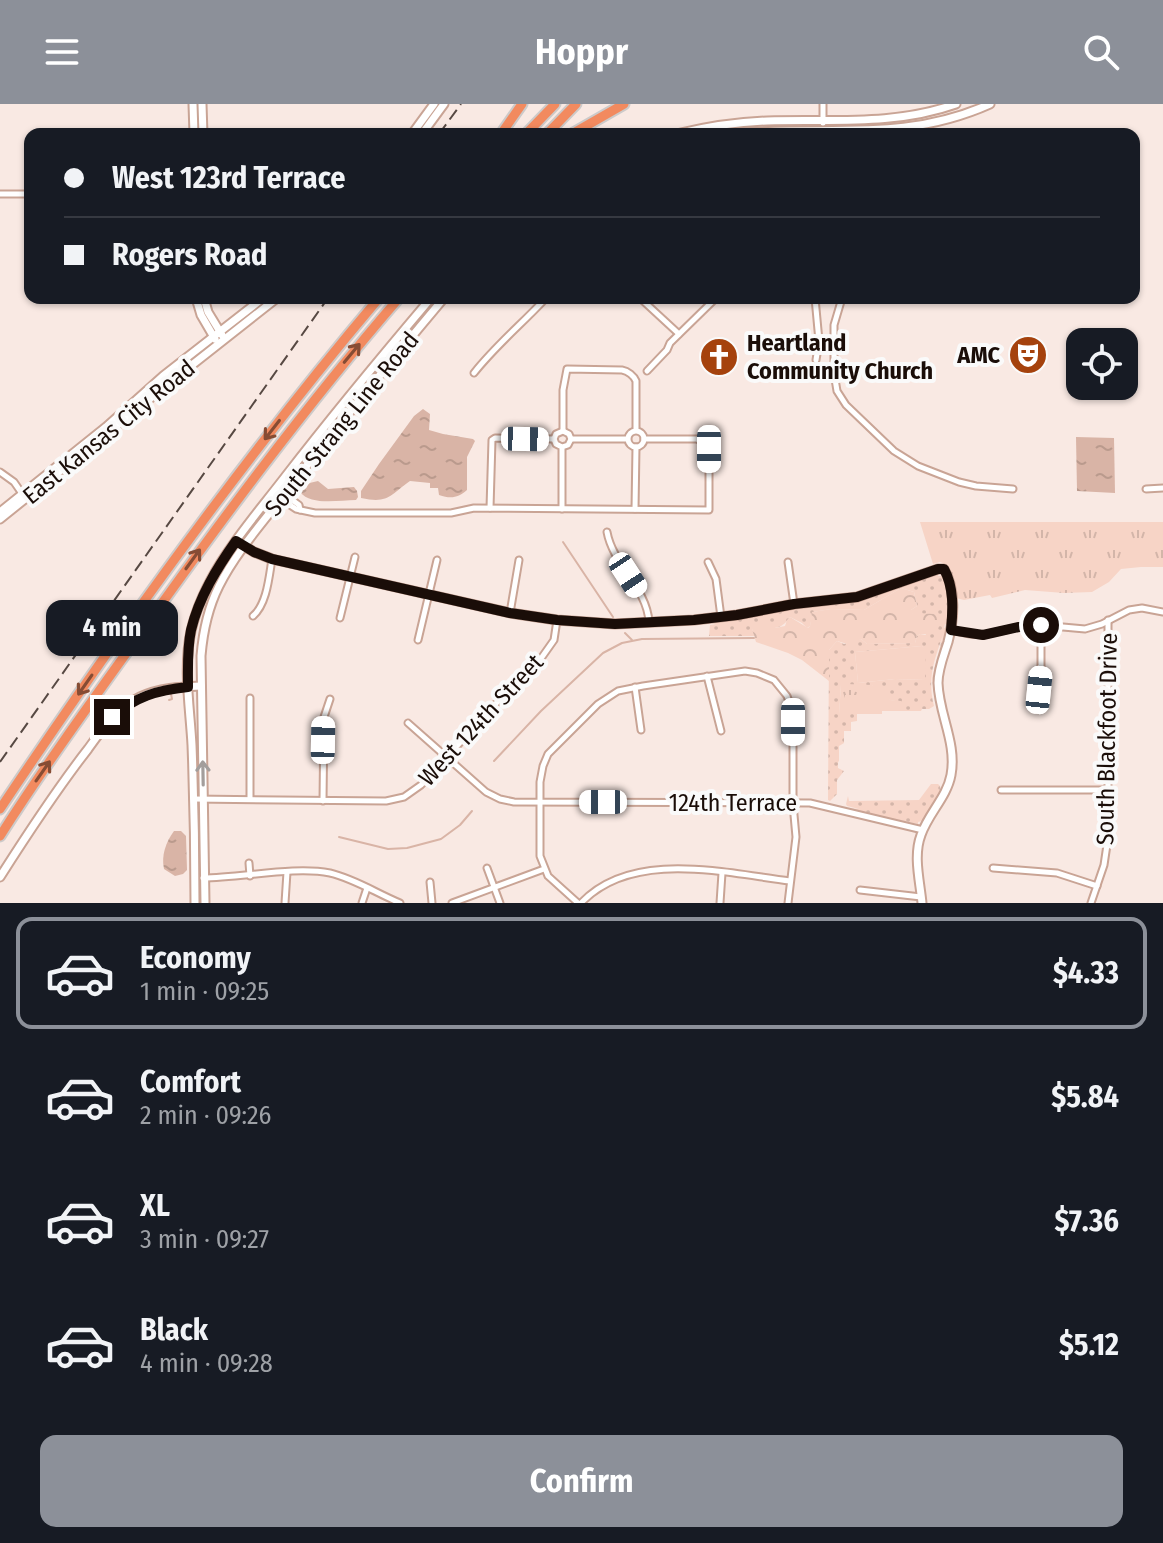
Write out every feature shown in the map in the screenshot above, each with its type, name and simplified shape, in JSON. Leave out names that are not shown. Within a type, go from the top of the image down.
[{"type":"highway","points":[[505,128],[522,104]]},
{"type":"highway","points":[[532,128],[555,104]]},
{"type":"highway","points":[[553,128],[576,104]]},
{"type":"highway","points":[[582,128],[624,104]]},
{"type":"highway","points":[[0,809],[223,493],[374,304]]},
{"type":"highway","points":[[0,836],[231,507],[394,304]]},
{"type":"main road","points":[[193,104],[194,128]]},
{"type":"main road","points":[[202,104],[203,128]]},
{"type":"main road","points":[[416,128],[434,104]]},
{"type":"main road","points":[[426,128],[444,104]]},
{"type":"main road","points":[[703,128],[745,122],[897,119],[956,104]]},
{"type":"main road","points":[[905,128],[954,118],[990,104]]},
{"type":"main road","points":[[198,304],[201,315],[219,338]]},
{"type":"main road","points":[[206,304],[219,338]]},
{"type":"main road","points":[[219,338],[256,304]]},
{"type":"main road","points":[[219,338],[268,304]]},
{"type":"main road","name":"South Strang Line Road","points":[[195,903],[188,687],[190,640],[198,609],[217,569],[236,541],[346,399],[426,304]]},
{"type":"main road","name":"South Strang Line Road","points":[[205,903],[202,642],[219,587],[244,547],[354,406],[439,304]]},
{"type":"main road","name":"East Kansas City Road","points":[[0,519],[163,376],[219,338]]},
{"type":"main road","name":"East Kansas City Road","points":[[0,512],[24,496]]},
{"type":"main road","points":[[236,541],[272,559],[510,613],[615,624],[721,617],[857,597],[944,569],[952,596],[951,630],[938,682],[951,742],[951,774],[946,790],[923,830],[918,847],[922,900]]},
{"type":"main road","points":[[0,877],[62,782],[112,717],[150,693],[201,686]]},
{"type":"street","points":[[823,104],[823,128]]},
{"type":"street","points":[[0,194],[24,194]]},
{"type":"street","points":[[474,373],[541,304]]},
{"type":"street","points":[[646,304],[679,334]]},
{"type":"street","points":[[647,371],[710,304]]},
{"type":"street","points":[[816,304],[819,341],[816,360]]},
{"type":"street","points":[[840,304],[834,325],[834,373],[837,391],[846,405],[894,451],[926,470],[976,486],[1013,489]]},
{"type":"street","points":[[563,431],[563,390],[567,369],[626,371],[636,381],[636,430]]},
{"type":"street","points":[[627,439],[629,444],[641,446],[644,439],[642,433],[636,430]]},
{"type":"street","points":[[627,439],[636,430]]},
{"type":"street","points":[[563,431],[571,439],[568,445],[562,447],[554,439],[557,432],[563,431]]},
{"type":"street","points":[[490,508],[492,440],[554,439]]},
{"type":"street","points":[[571,439],[627,439]]},
{"type":"street","points":[[274,491],[296,509],[315,513],[451,513],[474,508],[709,510],[707,445],[697,439],[644,439]]},
{"type":"street","points":[[562,447],[562,509]]},
{"type":"street","points":[[635,509],[636,447]]},
{"type":"street","points":[[0,472],[14,482],[24,496]]},
{"type":"street","points":[[1146,489],[1163,488]]},
{"type":"street","points":[[607,532],[610,545],[644,601],[649,623]]},
{"type":"street","points":[[340,618],[355,557]]},
{"type":"street","points":[[253,616],[263,599],[272,559]]},
{"type":"street","points":[[418,640],[437,560]]},
{"type":"street","points":[[510,613],[519,560]]},
{"type":"street","points":[[708,562],[716,579],[721,617]]},
{"type":"street","points":[[788,562],[794,604]]},
{"type":"street","points":[[951,630],[983,635],[1041,625],[1085,629],[1129,610],[1142,608],[1163,612]]},
{"type":"street","name":"West 124th Street","points":[[193,799],[398,799],[416,790],[542,657],[554,640],[557,620]]},
{"type":"street","name":"South Blackfoot Drive","points":[[1091,903],[1107,847],[1108,620]]},
{"type":"street","points":[[1037,709],[1041,625]]},
{"type":"street","points":[[788,903],[796,837],[793,713],[784,691],[774,680],[745,671],[618,691],[604,699],[552,749],[545,760],[541,772],[540,856],[553,882],[579,903],[598,887],[614,879],[649,870],[692,870],[790,881]]},
{"type":"street","points":[[707,676],[721,731]]},
{"type":"street","points":[[635,687],[641,730]]},
{"type":"street","points":[[250,698],[250,799]]},
{"type":"street","points":[[323,801],[324,717],[330,699]]},
{"type":"street","name":"124th Terrace","points":[[408,723],[477,786],[493,796],[514,802],[819,804],[923,830]]},
{"type":"street","points":[[1001,790],[1108,790]]},
{"type":"street","points":[[249,863],[250,876]]},
{"type":"street","points":[[487,868],[500,903]]},
{"type":"street","points":[[993,868],[1057,873],[1097,886]]},
{"type":"street","points":[[452,903],[544,869]]},
{"type":"street","points":[[195,878],[287,872],[325,873],[348,879],[400,903]]},
{"type":"street","points":[[285,903],[287,872]]},
{"type":"street","points":[[720,903],[722,873]]},
{"type":"street","points":[[430,882],[432,903]]},
{"type":"street","points":[[362,903],[367,888]]},
{"type":"street","points":[[860,890],[922,900]]},
{"type":"green space","points":[[920,522],[1163,522],[1163,567],[1121,569],[1109,582],[1092,592],[1025,590],[992,598],[990,595],[964,600],[956,598],[948,565],[940,562],[933,564]]},
{"type":"green space","points":[[937,573],[943,576],[946,588],[948,619],[934,675],[936,706],[932,678],[943,635],[931,678],[934,706],[929,709],[901,711],[901,702],[890,700],[872,685],[841,685],[839,714],[857,714],[857,721],[851,722],[851,731],[844,731],[844,743],[839,746],[838,768],[844,771],[837,780],[837,794],[830,801],[829,650],[837,641],[844,644],[861,639],[867,644],[915,643],[917,636],[926,635],[911,613],[917,606],[914,592],[901,588],[864,610],[813,612],[807,628],[790,617],[778,627],[752,629],[755,636],[709,636],[710,625],[716,624],[710,623],[797,607],[846,604]],"holes":[[[922,646],[925,650],[925,680],[858,683],[855,652]]]},
{"type":"green space","points":[[901,588],[914,592],[917,606],[911,613],[939,616],[936,632],[920,634],[915,643],[867,644],[861,639],[851,645],[837,641],[829,650],[829,681],[802,660],[756,642],[752,629],[756,626],[772,622],[775,628],[785,626],[790,617],[808,628],[812,612],[864,610]]},
{"type":"green space","points":[[922,646],[926,650],[925,680],[858,683],[855,652]]},
{"type":"green space","points":[[841,685],[872,685],[887,690],[890,700],[901,701],[901,711],[882,711],[881,695],[845,696],[845,714],[839,714]]},
{"type":"green space","points":[[845,695],[882,695],[882,714],[845,714]]},
{"type":"green space","points":[[931,784],[938,784],[941,793],[918,824],[851,810],[848,808],[859,809],[846,804],[848,796],[849,801],[919,800]]},
{"type":"water","points":[[423,409],[430,414],[429,430],[475,441],[467,457],[467,490],[447,497],[439,495],[438,488],[430,488],[430,483],[410,481],[384,499],[361,498],[361,491],[379,464],[414,416]]},
{"type":"water","points":[[1076,437],[1114,438],[1115,493],[1077,491]]},
{"type":"water","points":[[318,481],[328,489],[354,487],[358,497],[356,500],[318,501],[296,492],[301,485]]},
{"type":"water","points":[[174,831],[181,831],[186,836],[187,870],[175,876],[164,869],[163,864],[165,849]]},
{"type":"waterway","points":[[563,542],[613,617]]},
{"type":"waterway","points":[[625,633],[632,640]]},
{"type":"waterway","points":[[494,761],[541,711],[603,653],[622,643],[642,639],[754,638]]},
{"type":"waterway","points":[[169,700],[172,699],[171,694]]},
{"type":"waterway","points":[[339,837],[388,849],[407,848],[441,839],[472,811]]},
{"type":"railway","points":[[443,128],[461,104]]},
{"type":"railway","points":[[0,762],[324,304]]},
{"type":"place","name":"AMC","points":[[1028,355]]},
{"type":"place","name":"Heartland Community Church","points":[[719,357]]},
{"type":"route","points":[[112,717],[150,693],[188,687],[188,654],[198,609],[210,581],[236,541],[272,559],[483,608],[557,620],[615,624],[721,617],[857,597],[944,569],[952,596],[951,630],[983,635],[1041,625]]}]
